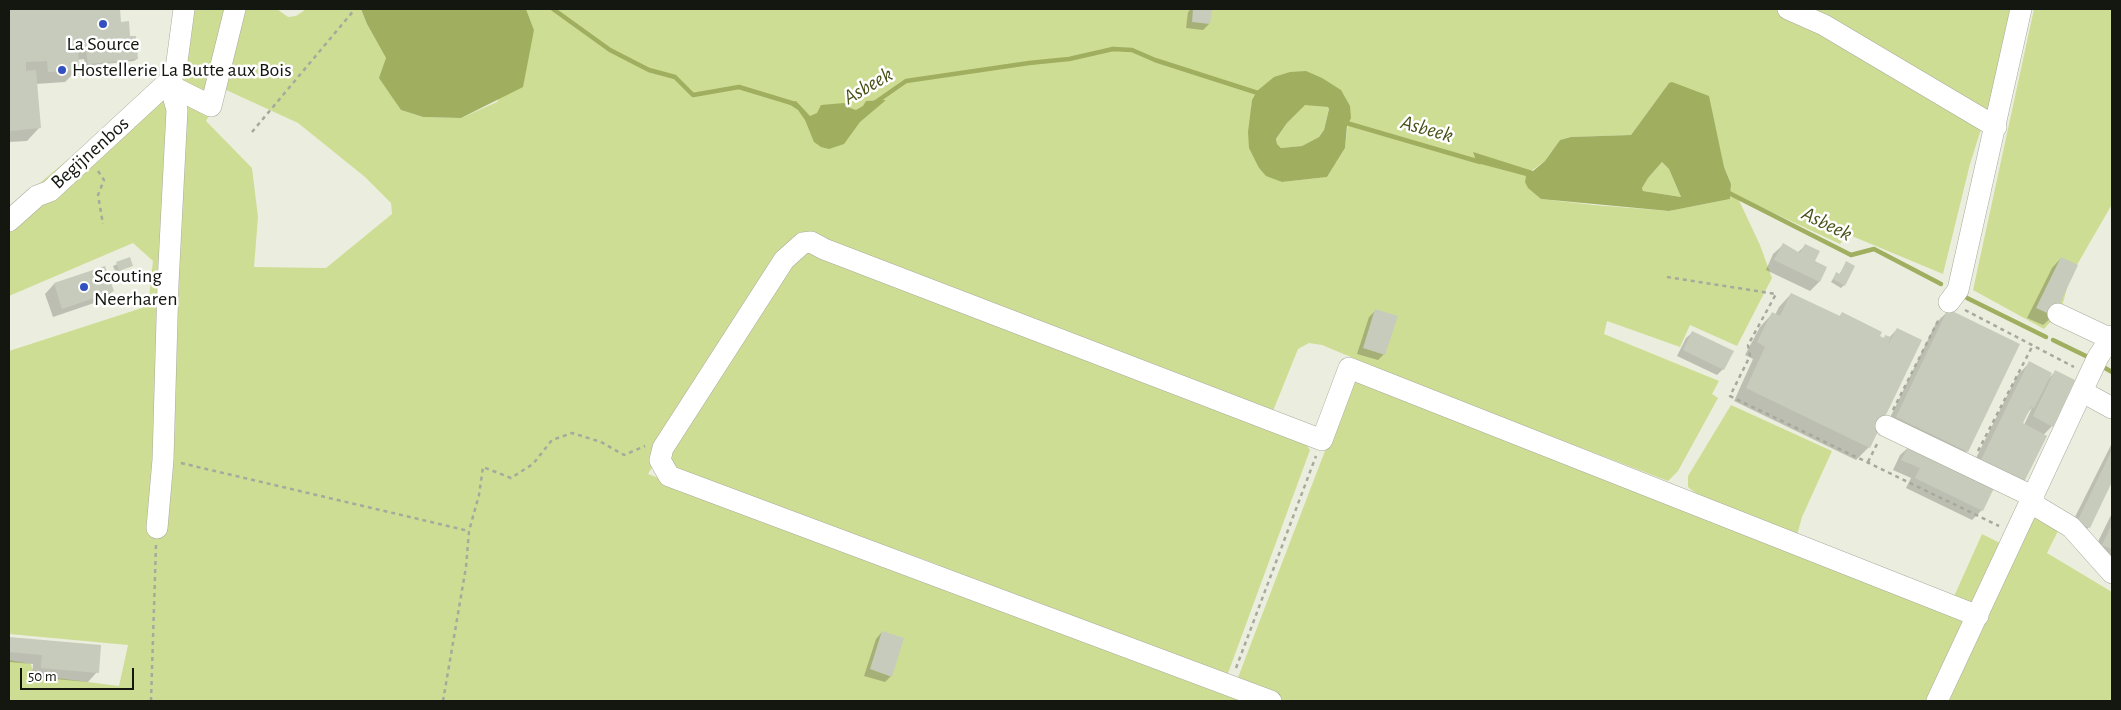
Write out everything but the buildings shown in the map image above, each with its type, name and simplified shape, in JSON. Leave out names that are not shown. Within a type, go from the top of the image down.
[{"type":"street","points":[[157,528],[163,460],[168,275],[177,110],[169,81],[176,69],[184,9]]},
{"type":"street","points":[[169,81],[177,89],[211,106],[235,9]]},
{"type":"street","points":[[1788,9],[1830,17],[1996,128]]},
{"type":"street","points":[[1949,302],[1958,290],[1996,128],[2021,9]]},
{"type":"street","name":"Begijnenbos","points":[[9,221],[37,196],[50,191],[169,81]]},
{"type":"street","points":[[1271,701],[669,476],[660,460],[663,448],[784,260],[803,243],[810,242],[842,256],[1322,440],[1349,368],[1978,616]]},
{"type":"street","points":[[1937,701],[2098,357],[2111,339],[2058,314]]},
{"type":"street","points":[[2087,384],[2112,408]]},
{"type":"street","points":[[1886,426],[1970,466],[2032,500],[2071,528],[2112,573]]},
{"type":"path","points":[[252,132],[355,9]]},
{"type":"path","points":[[87,158],[104,180],[98,195],[103,224]]},
{"type":"path","points":[[1667,277],[1776,294],[1748,345],[1750,356],[1730,396],[2016,534]]},
{"type":"path","points":[[1868,462],[1949,302],[2033,345],[2087,384]]},
{"type":"path","points":[[1970,466],[2033,345]]},
{"type":"path","points":[[443,701],[466,567],[469,531],[479,495],[483,467],[511,478],[533,464],[552,440],[572,433],[601,442],[624,456],[649,444]]},
{"type":"path","points":[[1230,686],[1322,440]]},
{"type":"path","points":[[163,460],[196,465],[469,531]]},
{"type":"path","points":[[151,701],[157,528]]},
{"type":"shaded area","points":[[178,9],[277,9],[288,17],[296,16],[306,9],[361,9],[386,58],[394,98],[401,110],[423,117],[461,118],[497,102],[534,30],[526,9],[2010,9],[1989,111],[1842,24],[1982,126],[1970,164],[1943,274],[1847,234],[1840,244],[1737,196],[1760,245],[1772,278],[1737,346],[1690,325],[1680,347],[1607,321],[1604,334],[1719,381],[1712,394],[1718,398],[1678,471],[1668,481],[1430,390],[1322,345],[1309,343],[1298,349],[1273,411],[813,238],[793,237],[648,474],[937,584],[939,565],[692,476],[673,468],[669,458],[785,266],[811,248],[1306,444],[1310,450],[1227,676],[1237,680],[1353,378],[1947,612],[1982,534],[2010,548],[2031,514],[2059,529],[2047,553],[2112,592],[2112,701],[9,701],[9,660],[31,664],[34,675],[119,686],[128,645],[9,634],[9,351],[148,306],[153,261],[133,243],[9,296],[9,209],[166,77]],"holes":[[[1669,83],[1724,167],[1731,184],[1730,199],[1669,211],[1594,205],[1541,199],[1525,182],[1527,174],[1545,161],[1560,140],[1571,137],[1631,135]],[[224,89],[298,123],[365,177],[391,203],[392,214],[326,268],[254,267],[258,217],[252,168],[206,121]],[[1257,91],[1350,106],[1345,148],[1327,177],[1282,182],[1266,175],[1259,168],[1251,111],[1252,100]]]},
{"type":"shaded area","points":[[361,9],[526,9],[534,30],[523,87],[461,118],[423,117],[401,110],[379,78],[386,58]]},
{"type":"shaded area","points":[[2034,9],[2112,9],[2112,207],[2070,277],[2061,310],[2044,329],[1973,290]]},
{"type":"shaded area","points":[[1306,71],[1322,78],[1341,90],[1350,106],[1351,118],[1347,126],[1345,148],[1327,177],[1282,182],[1266,176],[1259,168],[1249,148],[1248,132],[1252,100],[1257,91],[1274,77],[1290,72]],"holes":[[[1305,105],[1328,107],[1324,130],[1319,137],[1302,146],[1281,148],[1277,144],[1276,139],[1287,123]]]},
{"type":"shaded area","points":[[1672,82],[1709,96],[1724,167],[1731,184],[1730,199],[1669,211],[1541,199],[1528,188],[1525,182],[1526,176],[1477,163],[1473,152],[1533,171],[1545,161],[1560,140],[1571,137],[1631,135],[1669,83]],"holes":[[[1662,162],[1669,169],[1681,197],[1643,191],[1642,188],[1648,178]]]},
{"type":"shaded area","points":[[886,100],[860,122],[844,144],[829,149],[821,147],[814,142],[805,120],[798,110],[789,104],[796,101],[810,116],[817,113],[821,105],[844,103],[856,110],[863,106],[866,101]]},
{"type":"shaded area","points":[[1305,104],[1329,108],[1324,130],[1319,137],[1302,146],[1281,148],[1276,140],[1287,123]]},
{"type":"shaded area","points":[[1662,162],[1669,169],[1681,197],[1643,191],[1642,188],[1648,178]]},
{"type":"shaded area","points":[[1731,405],[1832,451],[1802,517],[1797,535],[1698,495],[1688,487],[1688,476]]},
{"type":"waterway","name":"Asbeek","points":[[553,9],[610,50],[649,70],[675,77],[693,95],[739,87],[795,104]]},
{"type":"waterway","name":"Asbeek","points":[[873,104],[906,81],[1069,59],[1113,49],[1132,50],[1155,60],[1261,94]]},
{"type":"waterway","name":"Asbeek","points":[[1343,122],[1480,162]]},
{"type":"waterway","name":"Asbeek","points":[[1727,192],[1851,255],[1874,249],[1941,284]]},
{"type":"waterway","name":"Asbeek","points":[[1967,298],[2046,337]]},
{"type":"waterway","name":"Asbeek","points":[[2053,340],[2090,358]]},
{"type":"waterway","name":"Asbeek","points":[[2105,368],[2112,372]]},
{"type":"place","name":"La Source","points":[[103,24]]},
{"type":"place","name":"Hostellerie La Butte aux Bois","points":[[62,70]]},
{"type":"place","name":"Scouting Neerharen","points":[[84,287]]}]
